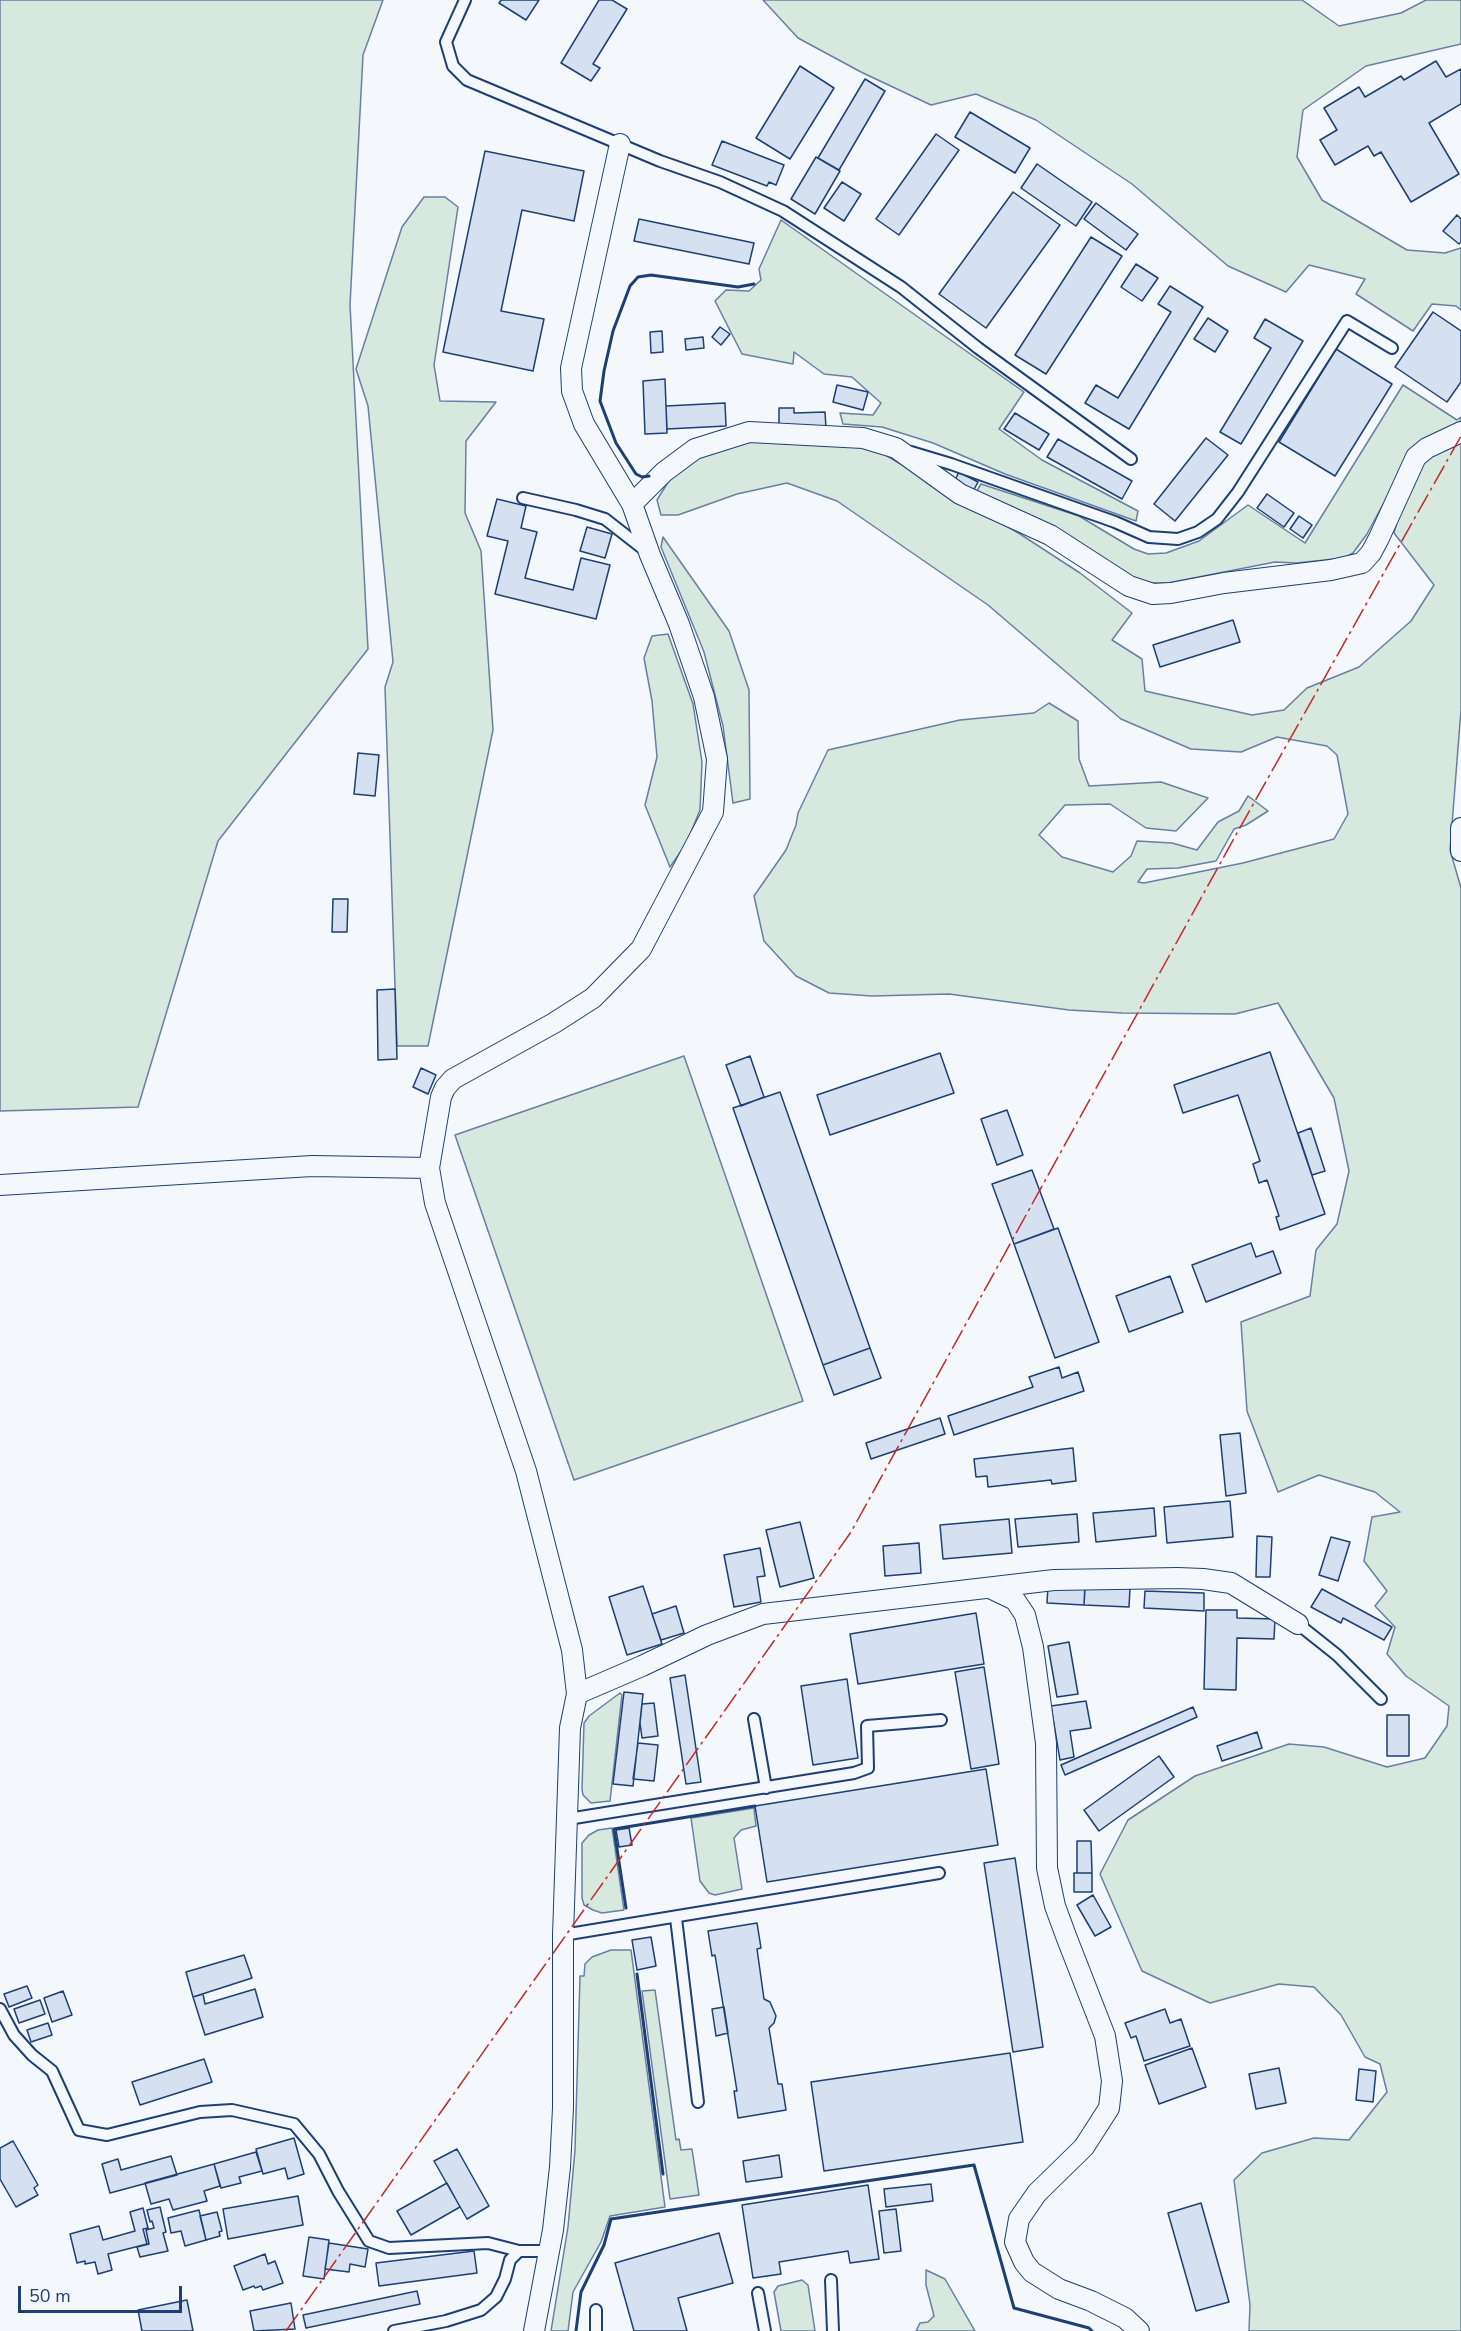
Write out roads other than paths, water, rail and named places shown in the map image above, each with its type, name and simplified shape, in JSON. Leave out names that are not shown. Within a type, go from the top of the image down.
[{"type":"street","points":[[534,2331],[549,2251],[560,2167],[563,1935],[570,1728],[577,1694],[572,1650],[526,1471],[435,1203],[429,1168],[441,1097],[445,1088],[453,1079],[554,1023],[593,998],[641,950],[713,812],[717,759],[704,698],[679,624],[650,555],[632,504],[584,424],[572,391],[571,368],[620,144]]},
{"type":"street","points":[[632,504],[664,472],[695,449],[748,432],[863,438],[896,448],[960,494],[1050,535],[1129,586],[1153,594],[1171,593],[1224,583],[1331,570],[1362,563],[1371,554],[1416,457],[1427,448],[1461,432]]},
{"type":"street","points":[[1461,828],[1461,851]]},
{"type":"street","points":[[0,1185],[312,1166],[429,1168]]},
{"type":"street","points":[[577,1694],[707,1635],[763,1614],[1054,1580],[1203,1579],[1231,1584],[1298,1624]]},
{"type":"street","points":[[990,1588],[1015,1600],[1025,1615],[1028,1625],[1046,1743],[1047,1868],[1062,1926],[1105,2036],[1112,2081],[1109,2108],[1084,2147],[1037,2193],[1019,2219],[1015,2242],[1024,2262],[1032,2272],[1059,2289],[1091,2301],[1125,2318],[1140,2331]]},
{"type":"lane","points":[[465,0],[446,42],[453,66],[467,80],[660,161],[720,182],[783,211],[901,287],[978,348],[1131,459]]},
{"type":"lane","points":[[896,448],[951,464],[1115,522],[1149,537],[1178,539],[1198,532],[1217,519],[1238,492],[1347,321],[1392,348]]},
{"type":"lane","points":[[523,498],[605,519],[650,555]]},
{"type":"lane","points":[[1298,1624],[1337,1655],[1381,1699]]},
{"type":"lane","points":[[754,1719],[766,1788]]},
{"type":"lane","points":[[568,1819],[854,1773],[868,1768],[867,1726],[941,1720]]},
{"type":"lane","points":[[563,1935],[939,1873]]},
{"type":"lane","points":[[676,1918],[698,2102]]},
{"type":"lane","points":[[0,2009],[14,2035],[52,2072],[79,2130],[106,2135],[200,2112],[232,2110],[294,2124],[319,2154],[338,2191],[369,2241],[389,2248],[488,2243],[519,2251],[549,2251]]},
{"type":"lane","points":[[394,2331],[446,2321],[481,2310],[496,2297],[505,2279],[510,2260],[519,2251]]},
{"type":"lane","points":[[831,2280],[833,2331]]},
{"type":"lane","points":[[758,2293],[765,2331]]},
{"type":"lane","points":[[596,2310],[596,2331]]}]
